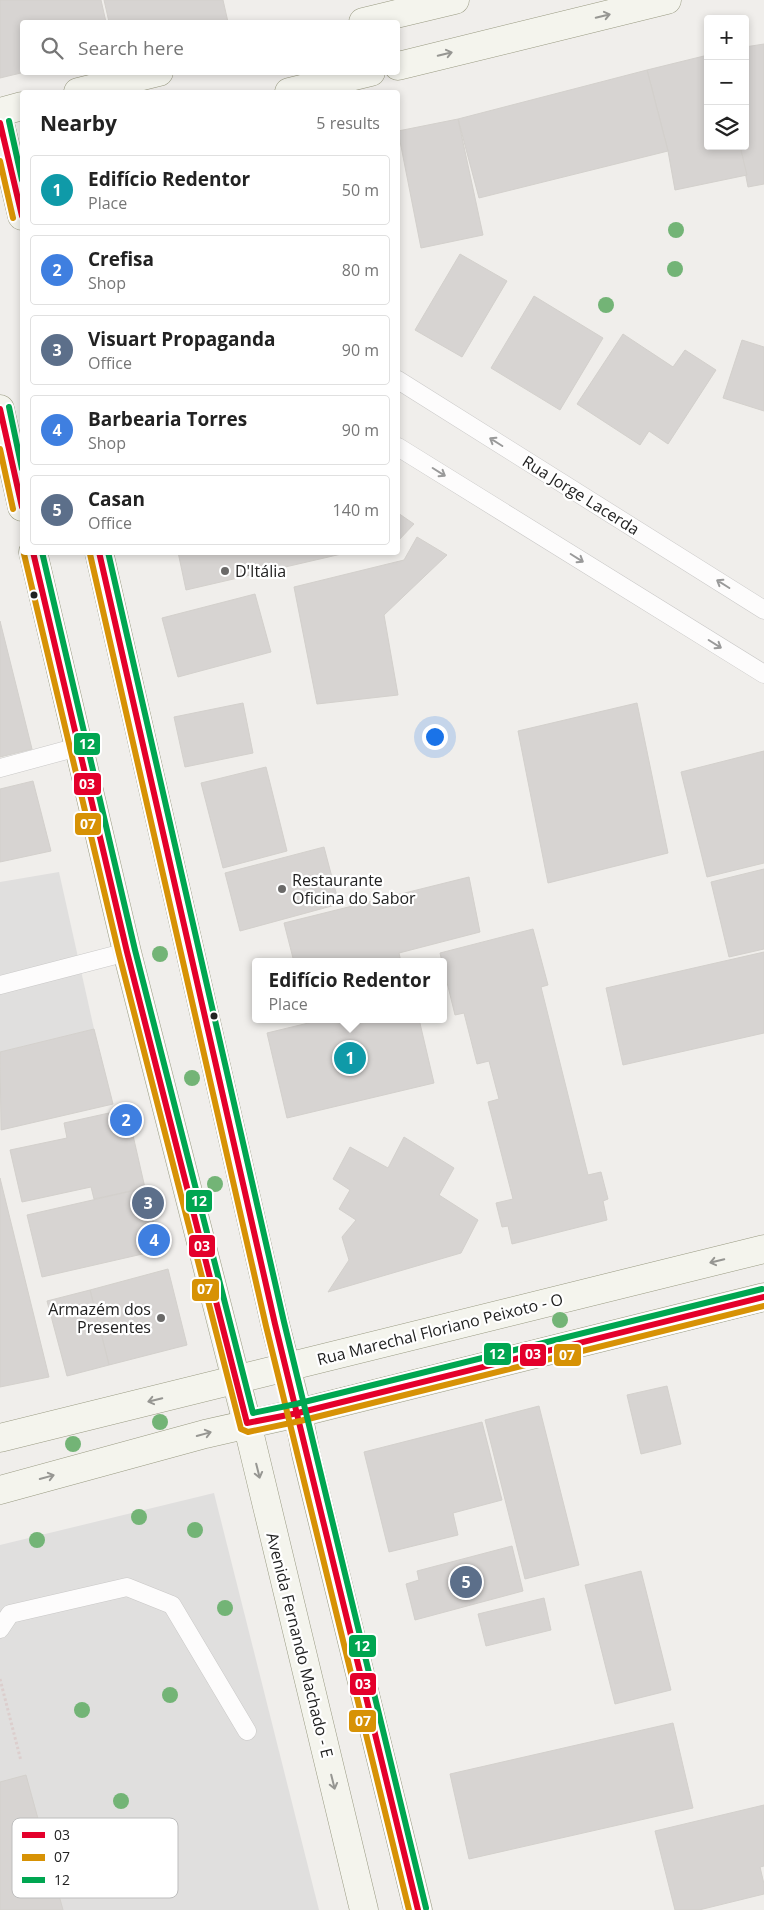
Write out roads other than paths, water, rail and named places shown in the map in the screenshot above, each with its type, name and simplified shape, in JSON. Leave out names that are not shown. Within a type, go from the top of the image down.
[{"type":"street","points":[[371,20],[455,0]]},
{"type":"street","points":[[400,66],[667,0]]},
{"type":"street","points":[[86,90],[147,75]]},
{"type":"street","points":[[297,90],[359,75]]},
{"type":"street","points":[[0,112],[20,107]]},
{"type":"street","points":[[0,123],[11,159],[20,206]]},
{"type":"street","points":[[0,409],[20,498]]},
{"type":"street","name":"Avenida Fernando Machado - E","points":[[34,555],[127,952],[247,1423],[364,1910]]},
{"type":"street","points":[[100,555],[285,1368],[298,1414],[306,1454],[418,1910]]},
{"type":"street","name":"Rua Marechal Floriano Peixoto - O","points":[[0,1438],[764,1249]]},
{"type":"street","points":[[0,1490],[247,1423],[298,1414],[764,1297]]},
{"type":"lane","name":"Rua Jorge Lacerda","points":[[400,381],[764,610]]},
{"type":"lane","points":[[400,448],[764,674]]},
{"type":"lane","points":[[0,768],[78,747]]},
{"type":"lane","points":[[0,985],[127,952]]},
{"type":"lane","points":[[0,1629],[10,1614],[127,1587],[172,1605],[247,1731]]},
{"type":"place","name":"D'Itália","points":[[225,571]]},
{"type":"place","name":"Restaurante Oficina do Sabor","points":[[282,889]]},
{"type":"place","name":"Edifício Redentor","points":[[350,1058]]},
{"type":"place","name":"Crefisa","points":[[126,1120]]},
{"type":"place","name":"Visuart Propaganda","points":[[148,1203]]},
{"type":"place","name":"Barbearia Torres","points":[[154,1240]]},
{"type":"place","name":"Armazém dos Presentes","points":[[161,1318]]},
{"type":"place","name":"Casan","points":[[466,1582]]}]
